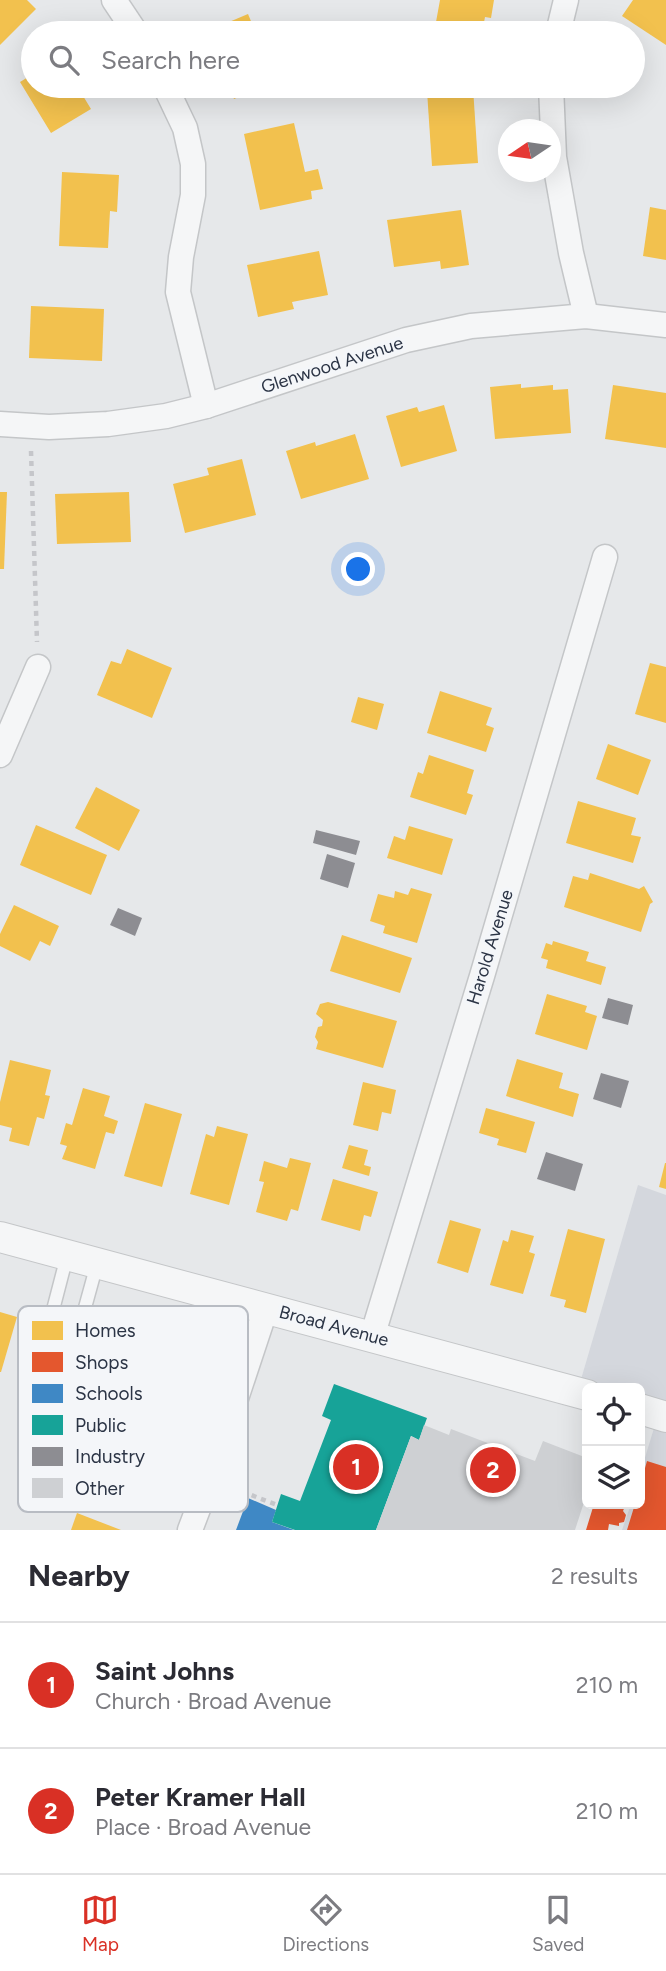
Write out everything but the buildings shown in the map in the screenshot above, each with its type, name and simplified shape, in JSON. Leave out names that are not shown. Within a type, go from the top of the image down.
[{"type":"street","points":[[114,0],[128,21]]},
{"type":"street","points":[[561,21],[566,0]]},
{"type":"street","points":[[171,98],[185,128],[193,164],[193,195],[177,292],[206,406]]},
{"type":"street","points":[[552,98],[554,157],[571,253],[586,316]]},
{"type":"street","name":"Glenwood Avenue","points":[[0,424],[49,427],[108,424],[166,416],[206,406],[406,340],[471,326],[586,316],[666,325]]},
{"type":"street","name":"Harold Avenue","points":[[372,1337],[605,557]]},
{"type":"street","points":[[0,755],[38,667]]},
{"type":"street","name":"Broad Avenue","points":[[0,1237],[582,1394]]},
{"type":"street","points":[[248,1362],[266,1308]]},
{"type":"street","points":[[645,1411],[666,1417]]},
{"type":"street","points":[[190,1530],[197,1512]]},
{"type":"lane","points":[[54,1306],[67,1256]]},
{"type":"lane","points":[[85,1306],[97,1264]]},
{"type":"path","points":[[30,426],[38,667]]},
{"type":"path","points":[[248,1493],[277,1504]]},
{"type":"shaded area","points":[[638,1185],[666,1195],[666,1530],[622,1530],[629,1509],[645,1509],[645,1458],[658,1415],[645,1411],[645,1383],[582,1383],[582,1390],[577,1393]]},
{"type":"place","name":"Saint Johns","points":[[356,1467]]},
{"type":"place","name":"Peter Kramer Hall","points":[[493,1470]]}]
